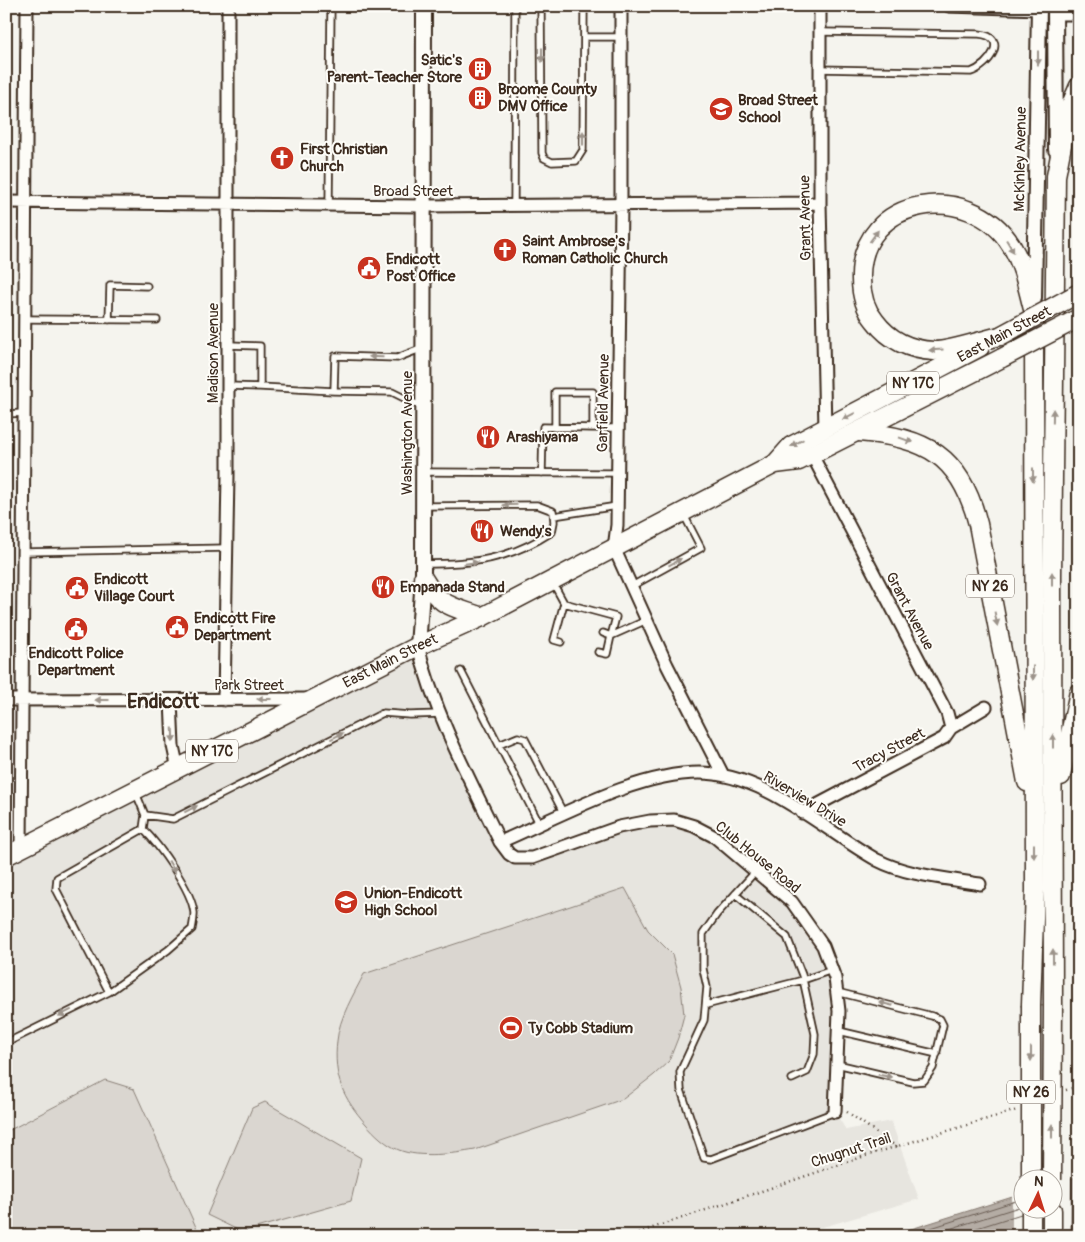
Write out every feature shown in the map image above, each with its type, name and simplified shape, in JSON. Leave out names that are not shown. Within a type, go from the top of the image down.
[{"type":"main road","name":"NY 26","points":[[1052,1170],[1052,576],[1056,176],[1069,108],[1079,86]]},
{"type":"main road","points":[[1000,336],[936,351],[907,346],[892,339],[870,315],[861,290],[863,258],[875,233],[887,220],[915,206],[948,205],[977,214],[990,222],[1011,245],[1024,273],[1034,313],[1034,812]]},
{"type":"main road","name":"East Main Street","points":[[14,852],[418,646],[482,617],[775,464],[791,446],[1079,293]]},
{"type":"main road","name":"East Main Street","points":[[775,464],[799,462],[1079,318]]},
{"type":"main road","name":"NY 26","points":[[858,432],[890,434],[928,448],[950,464],[964,483],[973,503],[978,524],[1022,760],[1034,812],[1031,1170]]},
{"type":"main road","points":[[423,571],[433,596],[448,606],[482,617]]},
{"type":"main road","points":[[1053,839],[1062,768],[1079,692]]},
{"type":"main road","points":[[1031,1220],[1031,1236]]},
{"type":"main road","points":[[1052,1220],[1052,1236]]},
{"type":"street","points":[[14,852],[23,700],[28,6]]},
{"type":"street","name":"Madison Avenue","points":[[224,700],[228,386],[228,6]]},
{"type":"street","name":"Washington Avenue","points":[[424,6],[423,571],[418,646],[426,678],[452,744],[500,842]]},
{"type":"street","name":"Garfield Avenue","points":[[621,6],[618,473],[614,548],[723,775]]},
{"type":"street","name":"Grant Avenue","points":[[820,6],[820,203],[825,428]]},
{"type":"street","points":[[949,6],[1039,8]]},
{"type":"street","name":"McKinley Avenue","points":[[1034,313],[1039,8]]},
{"type":"street","points":[[1056,176],[1055,10],[1079,14]]},
{"type":"street","name":"Broad Street","points":[[6,202],[423,206],[820,203]]},
{"type":"street","name":"Grant Avenue","points":[[812,455],[947,713],[951,728]]},
{"type":"street","name":"Park Street","points":[[6,700],[313,699]]},
{"type":"street","points":[[171,700],[173,746],[178,769]]},
{"type":"street","name":"Tracy Street","points":[[802,813],[944,738],[951,728],[986,707]]},
{"type":"street","name":"Riverview Drive","points":[[500,842],[618,790],[666,776],[700,772],[741,779],[772,794],[878,860],[902,870],[980,884]]},
{"type":"street","name":"Club House Road","points":[[500,842],[509,854],[515,858],[532,858],[619,827],[650,821],[674,820],[694,826],[715,837],[792,902],[823,946],[832,970],[837,992],[839,1031],[835,1108]]},
{"type":"lane","points":[[328,205],[331,6]]},
{"type":"lane","points":[[514,206],[515,6]]},
{"type":"lane","points":[[542,6],[542,153],[544,158],[552,162],[576,161],[583,150],[584,6]]},
{"type":"lane","points":[[819,69],[971,72],[979,70],[992,58],[995,48],[993,39],[988,35],[979,34],[820,32]]},
{"type":"lane","points":[[584,37],[621,37]]},
{"type":"lane","points":[[109,320],[110,285],[148,286]]},
{"type":"lane","points":[[26,319],[157,320]]},
{"type":"lane","points":[[228,344],[260,346],[260,387]]},
{"type":"lane","points":[[334,391],[334,356],[397,358],[423,348]]},
{"type":"lane","points":[[228,386],[392,392],[423,408]]},
{"type":"lane","points":[[554,428],[555,392],[593,392],[593,428]]},
{"type":"lane","points":[[6,414],[25,413]]},
{"type":"lane","points":[[542,473],[542,427],[618,428]]},
{"type":"lane","points":[[423,472],[618,473]]},
{"type":"lane","points":[[423,506],[537,505],[553,511],[554,516],[552,532],[537,542],[490,560],[423,571]]},
{"type":"lane","points":[[554,516],[617,506]]},
{"type":"lane","points":[[632,586],[700,548],[683,512]]},
{"type":"lane","points":[[24,552],[227,548]]},
{"type":"lane","points":[[552,580],[564,603],[554,640],[561,642]]},
{"type":"lane","points":[[564,603],[616,616],[606,654],[598,652]]},
{"type":"lane","points":[[603,633],[611,636],[647,620]]},
{"type":"lane","points":[[559,621],[566,623]]},
{"type":"lane","points":[[461,671],[540,825]]},
{"type":"lane","points":[[145,815],[173,819],[383,713],[410,715],[440,714]]},
{"type":"lane","points":[[499,745],[518,737],[525,739],[564,814]]},
{"type":"lane","points":[[135,791],[145,815],[143,828]]},
{"type":"lane","points":[[6,1042],[109,992],[168,950],[192,929],[194,914],[191,901],[161,848],[143,828]]},
{"type":"lane","points":[[109,992],[56,889],[57,878],[143,828]]},
{"type":"lane","points":[[756,871],[703,934],[702,969],[707,987],[704,1020],[680,1072],[681,1090],[704,1158],[711,1159],[835,1108]]},
{"type":"lane","points":[[735,894],[787,937],[804,980],[815,1034],[814,1054],[807,1072],[792,1080]]},
{"type":"lane","points":[[706,1005],[804,980],[832,970]]},
{"type":"lane","points":[[837,992],[940,1019],[943,1025],[934,1068],[924,1081],[913,1082],[838,1064]]},
{"type":"lane","points":[[839,1031],[937,1054]]},
{"type":"path","points":[[1061,1092],[1079,1086]]},
{"type":"path","name":"Chugnut Trail","points":[[629,1236],[896,1147],[998,1117],[1025,1106]]},
{"type":"path","points":[[835,1108],[896,1147]]},
{"type":"shaded area","points":[[418,646],[452,744],[515,858],[650,821],[694,826],[792,902],[835,978],[835,1112],[846,1130],[891,1121],[919,1199],[792,1236],[6,1236],[6,856]]},
{"type":"shaded area","name":"Ty Cobb Stadium","points":[[625,888],[648,930],[672,954],[681,987],[684,1015],[669,1061],[623,1099],[475,1150],[457,1153],[416,1154],[399,1150],[381,1139],[369,1128],[351,1105],[341,1086],[336,1054],[338,1032],[347,1006],[364,974]]},
{"type":"shaded area","points":[[105,1080],[134,1089],[200,1236],[6,1236],[6,1132]]},
{"type":"shaded area","points":[[265,1102],[361,1158],[351,1201],[242,1232],[207,1215],[252,1108]]},
{"type":"water","points":[[1079,1176],[1079,1236],[889,1236],[1012,1197],[1012,1220],[1062,1220],[1062,1182]]},
{"type":"pier","points":[[1071,1176],[1070,1236],[1012,1236],[1012,1220],[1062,1220],[1062,1179]]},
{"type":"place","name":"Satic's Parent-Teacher Store","points":[[480,69]]},
{"type":"place","name":"Broome County DMV Office","points":[[480,98]]},
{"type":"place","name":"Broad Street School","points":[[721,109]]},
{"type":"place","name":"First Christian Church","points":[[282,158]]},
{"type":"place","name":"Saint Ambrose's Roman Catholic Church","points":[[505,250]]},
{"type":"place","name":"Endicott Post Office","points":[[369,268]]},
{"type":"place","name":"Arashiyama","points":[[488,437]]},
{"type":"place","name":"Wendy's","points":[[482,531]]},
{"type":"place","name":"Empanada Stand","points":[[383,587]]},
{"type":"place","name":"Endicott Village Court","points":[[77,588]]},
{"type":"place","name":"Endicott Fire Department","points":[[177,627]]},
{"type":"place","name":"Endicott Police Department","points":[[76,629]]},
{"type":"place","name":"Union-Endicott High School","points":[[346,902]]},
{"type":"place","name":"Ty Cobb Stadium","points":[[511,1028]]},
{"type":"district","name":"Endicott","points":[[163,701]]}]
